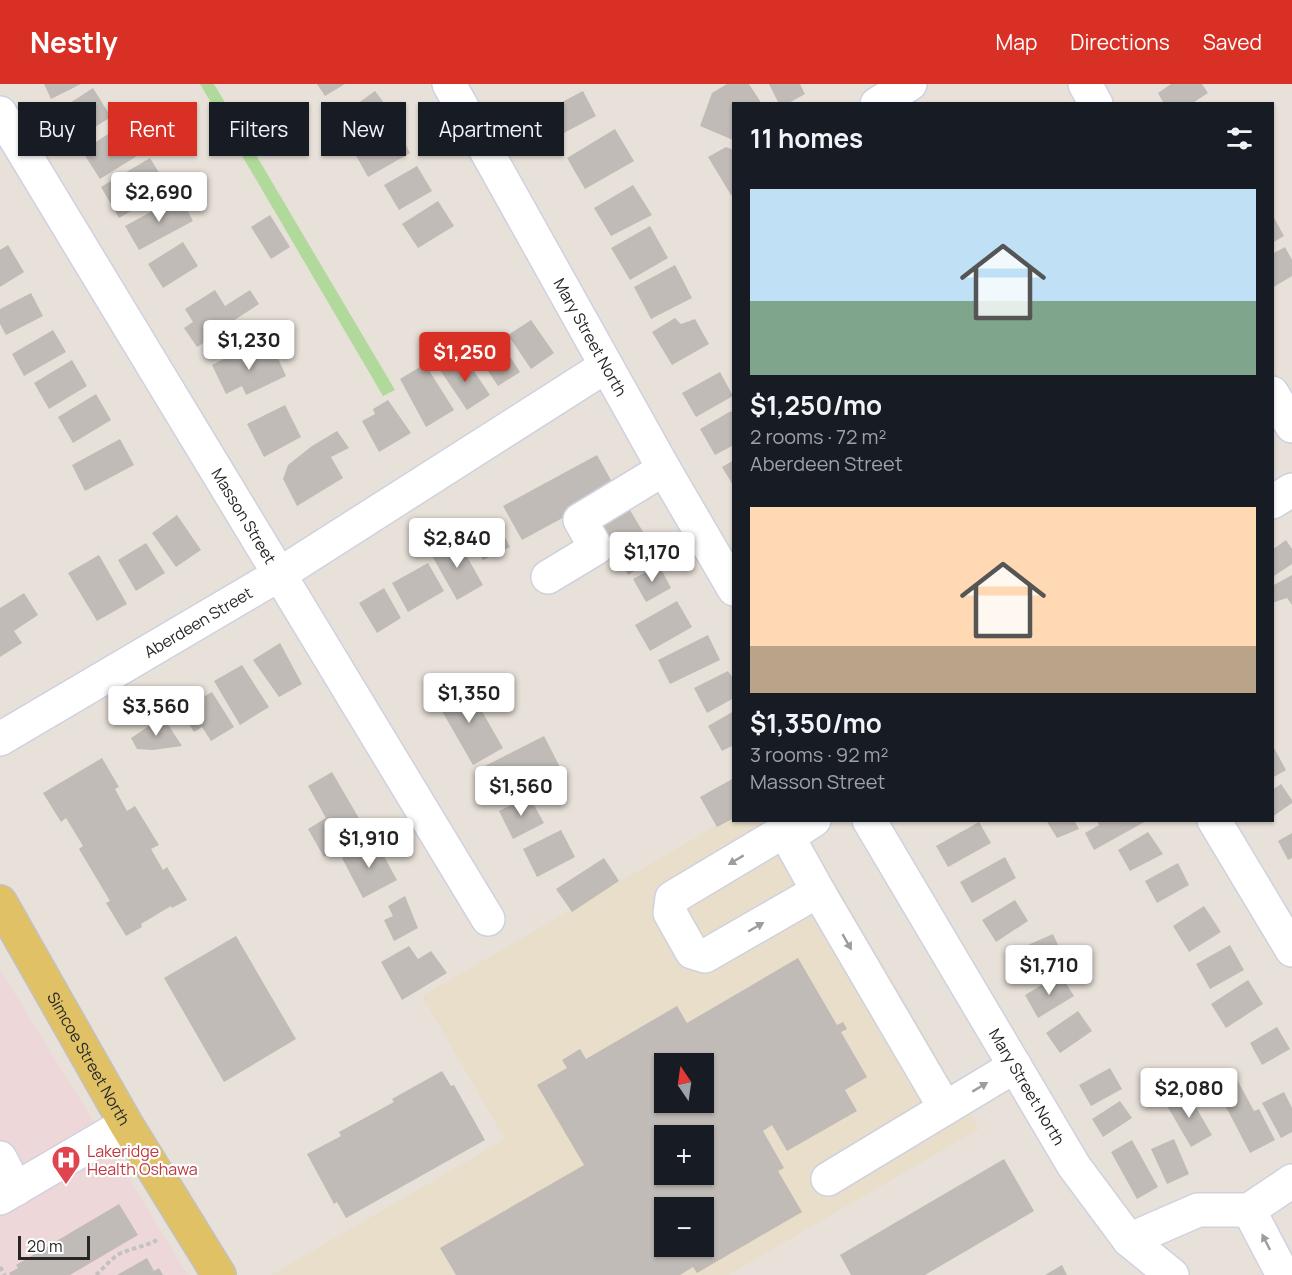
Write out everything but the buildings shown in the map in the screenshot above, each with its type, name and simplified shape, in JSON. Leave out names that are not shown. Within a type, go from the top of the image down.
[{"type":"main road","name":"Simcoe Street North","points":[[0,902],[126,1124],[219,1275]]},
{"type":"street","name":"Mary Street North","points":[[449,84],[664,469],[732,586]]},
{"type":"street","points":[[880,102],[910,84]]},
{"type":"street","points":[[1085,84],[1095,102]]},
{"type":"street","name":"Masson Street","points":[[0,113],[488,919]]},
{"type":"street","name":"Aberdeen Street","points":[[0,739],[280,574],[606,366]]},
{"type":"street","points":[[1274,396],[1292,426]]},
{"type":"street","points":[[548,577],[596,548],[580,520],[664,469]]},
{"type":"street","points":[[1274,501],[1292,490]]},
{"type":"street","name":"Mary Street North","points":[[870,822],[1074,1166],[1129,1240],[1172,1275]]},
{"type":"street","points":[[1215,822],[1292,950]]},
{"type":"street","points":[[818,891],[705,956],[692,952],[670,913],[672,898],[774,837],[801,829],[818,891],[945,1108]]},
{"type":"street","points":[[828,1179],[1014,1066]]},
{"type":"street","points":[[0,1158],[8,1193],[126,1124]]},
{"type":"street","points":[[1129,1240],[1198,1210],[1249,1210],[1292,1181]]},
{"type":"street","points":[[1249,1210],[1283,1275]]},
{"type":"path","points":[[96,1275],[113,1257],[150,1245],[157,1240]]},
{"type":"path","points":[[0,1268],[5,1275]]},
{"type":"shaded area","points":[[732,817],[732,822],[800,822],[979,1129],[728,1275],[271,1275],[505,1139],[422,996]]},
{"type":"shaded area","name":"Lakeridge Health Oshawa","points":[[0,970],[78,1096],[188,1275],[0,1275]]},
{"type":"green space","points":[[200,84],[214,84],[225,102],[211,102]]},
{"type":"green space","points":[[242,156],[257,156],[395,390],[383,396]]},
{"type":"place","name":"Lakeridge Health Oshawa","points":[[66,1186]]}]
